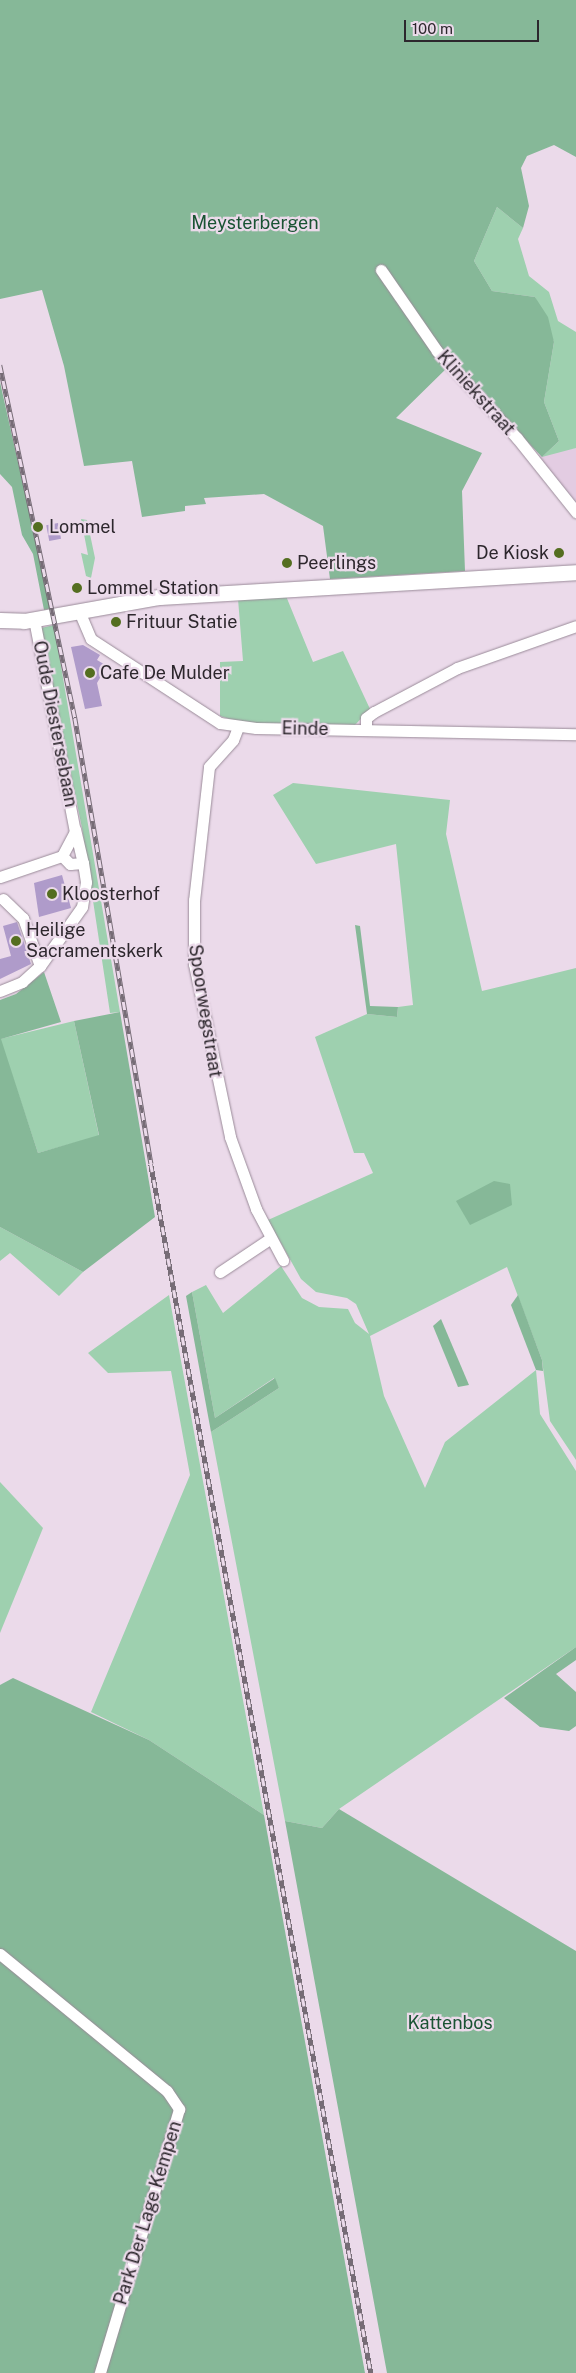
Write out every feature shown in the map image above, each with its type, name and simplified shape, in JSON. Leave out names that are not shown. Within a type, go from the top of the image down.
[{"type":"main road","points":[[0,620],[34,619],[78,610],[185,595],[576,572]]},
{"type":"street","name":"Kliniekstraat","points":[[381,270],[437,352],[517,438],[576,512]]},
{"type":"street","name":"Einde","points":[[78,610],[91,639],[211,718],[238,727],[576,734]]},
{"type":"street","name":"Oude Diestersebaan","points":[[0,991],[22,982],[40,966],[82,907],[86,882],[34,619]]},
{"type":"street","points":[[366,730],[366,718],[374,712],[456,668],[576,626]]},
{"type":"street","name":"Spoorwegstraat","points":[[238,727],[233,740],[209,767],[194,900],[194,954],[230,1137],[271,1238],[283,1260]]},
{"type":"street","name":"Oude Diestersebaan","points":[[62,856],[75,829]]},
{"type":"street","points":[[0,877],[62,856],[70,864],[83,863]]},
{"type":"street","points":[[1,897],[26,924],[34,959],[40,966]]},
{"type":"street","points":[[220,1272],[271,1238]]},
{"type":"street","name":"Park Der Lage Kempen","points":[[0,1954],[167,2091],[179,2109],[100,2373]]},
{"type":"shaded area","points":[[576,448],[576,504],[537,455]]},
{"type":"green space","name":"Meysterbergen","points":[[0,0],[576,0],[576,157],[554,145],[527,156],[521,168],[529,206],[523,228],[497,207],[474,261],[492,291],[535,297],[548,317],[554,342],[544,402],[559,441],[542,457],[452,363],[396,418],[482,453],[462,491],[465,571],[330,579],[323,526],[264,494],[204,498],[206,504],[185,506],[185,511],[142,517],[132,461],[84,466],[64,366],[42,290],[0,299]]},
{"type":"green space","points":[[497,207],[523,228],[518,239],[529,276],[549,292],[558,321],[576,332],[576,448],[542,457],[559,441],[544,402],[554,342],[535,297],[492,291],[474,261]]},
{"type":"green space","points":[[0,382],[51,609],[44,610],[33,554],[22,535],[12,487],[0,474]]},
{"type":"green space","points":[[81,519],[87,520],[95,558],[91,578],[86,576],[81,553],[88,555]]},
{"type":"green space","points":[[286,596],[313,662],[343,651],[370,709],[355,725],[242,723],[220,716],[220,662],[243,661],[238,599]]},
{"type":"green space","points":[[54,625],[120,1012],[110,1013],[82,828],[41,628]]},
{"type":"green space","points":[[293,783],[450,800],[446,834],[482,991],[576,968],[576,1460],[550,1421],[542,1360],[507,1267],[370,1336],[384,1396],[425,1488],[445,1442],[536,1370],[540,1414],[576,1471],[576,1647],[339,1809],[322,1828],[285,1821],[211,1432],[279,1388],[274,1378],[215,1418],[192,1292],[206,1285],[223,1313],[281,1266],[302,1298],[319,1307],[348,1309],[355,1323],[369,1334],[356,1304],[347,1298],[316,1292],[301,1279],[268,1220],[373,1173],[364,1153],[354,1153],[315,1037],[367,1014],[397,1017],[398,1007],[413,1005],[396,844],[316,864],[273,795]]},
{"type":"green space","points":[[355,925],[360,926],[370,1006],[398,1007],[397,1017],[367,1014]]},
{"type":"green space","points":[[44,972],[61,1022],[1,1039],[38,1153],[99,1135],[74,1021],[120,1012],[155,1217],[83,1272],[0,1227],[0,1000],[16,994]]},
{"type":"green space","points":[[74,1021],[99,1136],[38,1153],[0,1039]]},
{"type":"green space","points":[[494,1181],[510,1184],[512,1205],[470,1225],[456,1201]]},
{"type":"green space","points":[[0,1227],[83,1272],[59,1296],[10,1253],[0,1261]]},
{"type":"green space","points":[[192,1292],[215,1418],[275,1378],[279,1388],[211,1432],[186,1296]]},
{"type":"green space","points":[[169,1295],[264,1815],[149,1740],[91,1712],[190,1475],[171,1371],[108,1373],[88,1353]]},
{"type":"green space","points":[[518,1295],[542,1360],[543,1371],[536,1370],[511,1305]]},
{"type":"green space","points":[[441,1319],[469,1385],[458,1387],[433,1326]]},
{"type":"green space","points":[[0,1482],[43,1528],[0,1633]]},
{"type":"green space","points":[[576,1647],[576,1660],[556,1674],[576,1692],[576,1726],[569,1731],[540,1727],[504,1698]]},
{"type":"green space","points":[[13,1678],[149,1740],[264,1815],[365,2373],[0,2373],[0,1685]]},
{"type":"green space","name":"Kattenbos","points":[[339,1809],[576,1951],[576,2373],[387,2373],[285,1821],[322,1828]]},
{"type":"building","points":[[58,523],[61,539],[49,541],[46,525]]},
{"type":"building","name":"Cafe De Mulder","points":[[83,645],[100,655],[97,660],[107,666],[97,683],[102,706],[85,709],[71,647]]},
{"type":"building","name":"Kloosterhof","points":[[62,875],[71,908],[39,917],[34,883]]},
{"type":"building","name":"Heilige Sacramentskerk","points":[[17,922],[31,964],[0,979],[0,959],[11,956],[3,926]]},
{"type":"railway","points":[[0,365],[75,718],[151,1164],[371,2373]]},
{"type":"place","name":"Lommel","points":[[38,527]]},
{"type":"place","name":"De Kiosk","points":[[559,553]]},
{"type":"place","name":"Peerlings","points":[[287,563]]},
{"type":"place","name":"Lommel Station","points":[[77,588]]},
{"type":"place","name":"Frituur Statie","points":[[116,622]]},
{"type":"place","name":"Cafe De Mulder","points":[[90,673]]},
{"type":"place","name":"Kloosterhof","points":[[52,894]]},
{"type":"place","name":"Heilige Sacramentskerk","points":[[16,941]]}]
